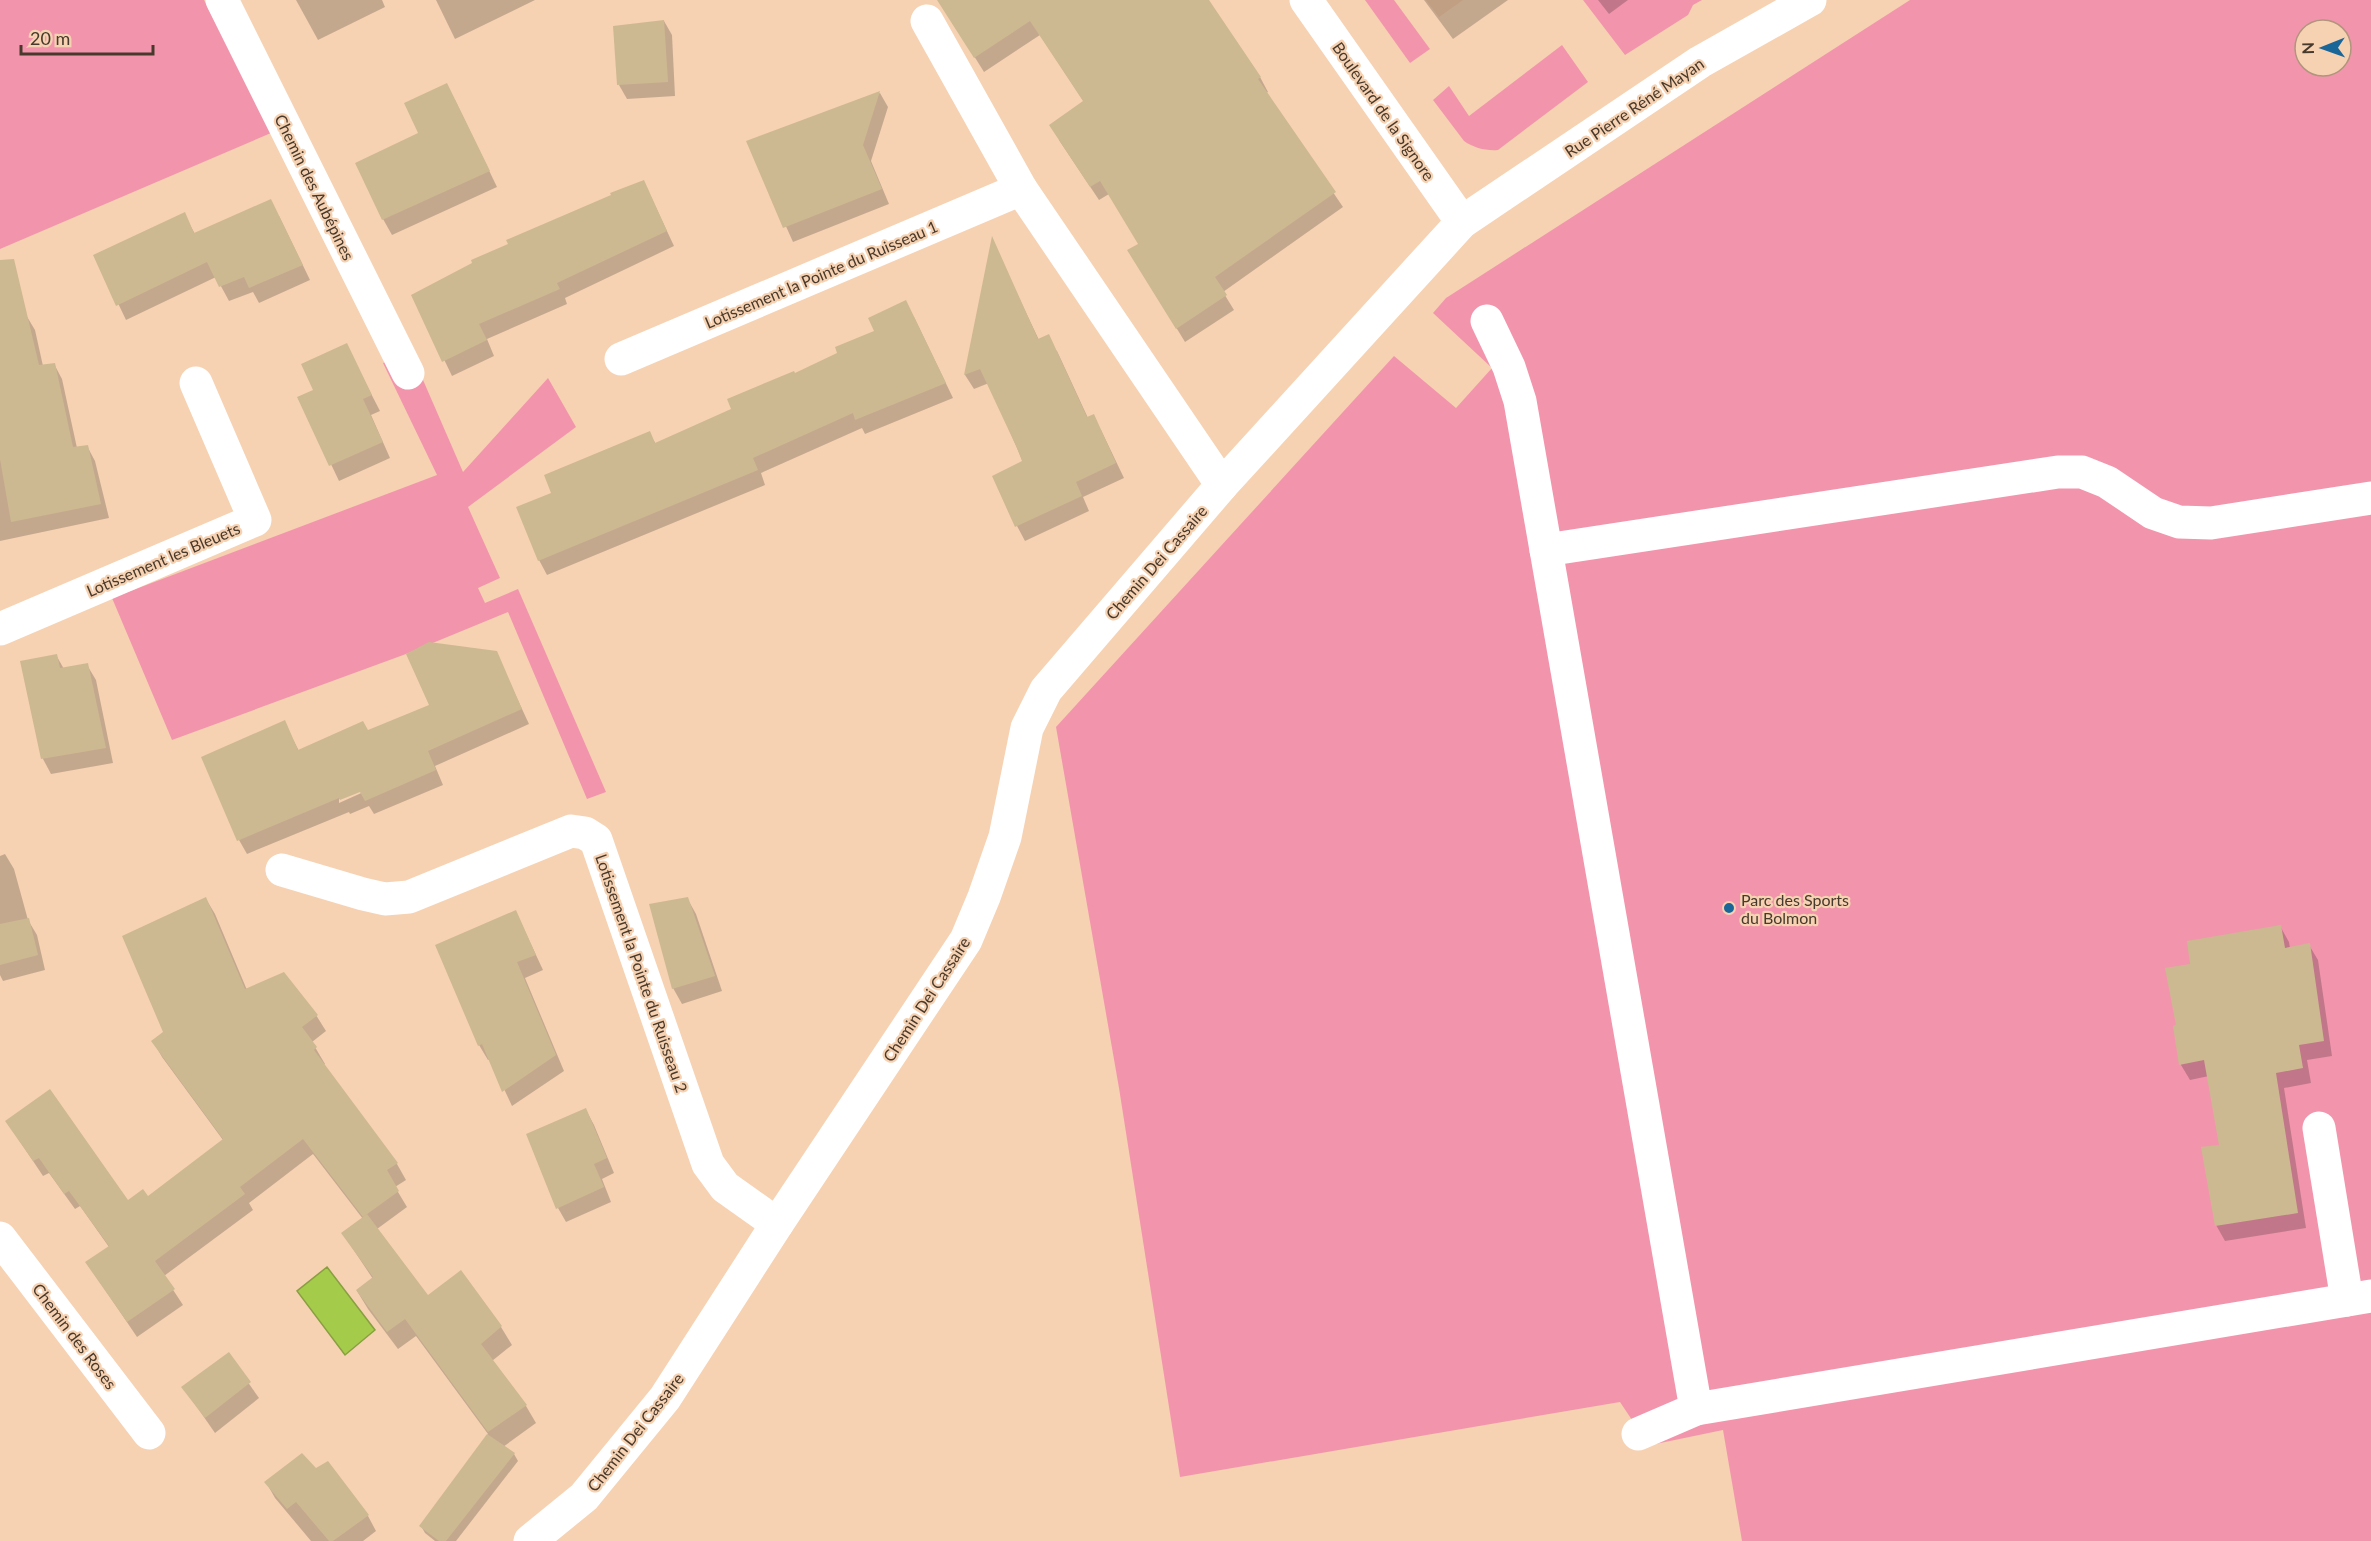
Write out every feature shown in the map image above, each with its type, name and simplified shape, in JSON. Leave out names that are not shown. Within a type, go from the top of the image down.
[{"type":"street","name":"Chemin des Aubépines","points":[[222,0],[408,373]]},
{"type":"street","name":"Boulevard de la Signore","points":[[1306,0],[1462,222]]},
{"type":"street","name":"Rue Pierre Réné Mayan","points":[[1462,222],[1700,62],[1810,0]]},
{"type":"street","points":[[927,21],[1021,189],[1222,484]]},
{"type":"street","name":"Lotissement la Pointe du Ruisseau 1","points":[[621,359],[1021,189]]},
{"type":"street","name":"Chemin Dei Cassaire","points":[[530,1541],[584,1497],[665,1398],[777,1224],[966,940],[1005,837],[1027,728],[1046,690],[1222,484],[1462,222]]},
{"type":"street","points":[[1486,321],[1509,367],[1520,400],[1696,1409]]},
{"type":"street","name":"Lotissement les Bleuets","points":[[0,629],[255,520],[196,383]]},
{"type":"street","points":[[1546,550],[2058,471],[2082,472],[2107,482],[2153,513],[2180,522],[2211,523],[2371,498]]},
{"type":"street","name":"Lotissement la Pointe du Ruisseau 2","points":[[282,870],[385,899],[409,897],[571,831],[585,833],[596,840],[708,1164],[725,1188],[777,1224]]},
{"type":"street","points":[[1638,1434],[1696,1409],[2359,1298],[2319,1128]]},
{"type":"street","name":"Chemin des Roses","points":[[0,1238],[149,1433]]},
{"type":"shaded area","points":[[0,0],[204,0],[271,133],[0,249]]},
{"type":"shaded area","points":[[1365,0],[1394,0],[1430,49],[1410,63]]},
{"type":"shaded area","points":[[1426,0],[1463,0],[1439,17]]},
{"type":"shaded area","points":[[1583,0],[1702,0],[1693,5],[1688,15],[1625,55]]},
{"type":"shaded area","name":"Parc des Sports du Bolmon","points":[[1910,0],[2371,0],[2371,1541],[1742,1541],[1723,1430],[1641,1447],[1634,1423],[1620,1402],[1180,1477],[1119,1088],[1056,727],[1394,356],[1456,408],[1492,368],[1433,313],[1446,298]]},
{"type":"shaded area","points":[[1562,45],[1588,82],[1498,150],[1472,146],[1464,141],[1433,100],[1449,86],[1469,116]]},
{"type":"shaded area","points":[[410,350],[463,472],[548,378],[576,427],[468,507],[500,578],[478,588],[485,603],[518,589],[606,792],[587,799],[508,612],[406,654],[172,740],[112,598],[437,475],[383,363]]},
{"type":"shaded area","points":[[327,1267],[375,1330],[345,1355],[297,1291]]},
{"type":"building","points":[[937,0],[1209,0],[1261,77],[1258,79],[1336,192],[1215,277],[1227,295],[1176,329],[1127,250],[1138,244],[1100,181],[1090,187],[1049,125],[1083,101],[1030,21],[974,58]]},
{"type":"building","points":[[664,20],[668,82],[617,85],[613,26]]},
{"type":"building","points":[[447,83],[490,171],[382,220],[355,163],[418,133],[404,103]]},
{"type":"building","points":[[880,91],[863,145],[882,189],[783,228],[746,141]]},
{"type":"building","points":[[644,180],[667,231],[557,283],[560,289],[479,324],[487,340],[442,362],[411,295],[472,263],[471,260],[508,244],[506,240]]},
{"type":"building","points":[[271,199],[303,265],[249,288],[244,277],[219,287],[207,262],[116,306],[93,255],[185,212],[194,233]]},
{"type":"building","points":[[992,236],[1038,339],[1049,334],[1087,417],[1094,414],[1116,463],[1076,482],[1082,496],[1015,527],[992,476],[1022,461],[980,369],[964,375]]},
{"type":"building","points":[[14,259],[39,365],[55,363],[73,447],[88,445],[101,504],[11,522],[0,459],[0,260]]},
{"type":"building","points":[[906,300],[946,383],[855,420],[853,413],[753,458],[758,470],[538,561],[516,507],[551,493],[544,475],[650,431],[655,443],[731,409],[727,399],[794,371],[795,373],[837,353],[835,347],[874,331],[868,318]]},
{"type":"building","points":[[347,343],[372,395],[363,399],[383,442],[329,466],[297,397],[313,390],[301,364]]},
{"type":"building","points":[[429,642],[497,651],[522,709],[428,751],[436,770],[365,801],[360,792],[340,800],[339,798],[237,841],[201,757],[285,720],[298,750],[363,721],[368,730],[429,705],[406,654]]},
{"type":"building","points":[[57,654],[60,668],[88,663],[106,748],[41,759],[20,661]]},
{"type":"building","points":[[206,897],[245,989],[284,972],[318,1015],[302,1027],[317,1047],[314,1050],[398,1163],[387,1170],[399,1191],[363,1217],[303,1139],[240,1187],[245,1194],[155,1261],[175,1289],[127,1322],[85,1262],[109,1246],[69,1191],[64,1194],[39,1158],[33,1161],[5,1121],[50,1089],[128,1200],[143,1189],[148,1196],[223,1139],[151,1041],[163,1032],[122,936]]},
{"type":"building","points":[[688,897],[715,976],[672,989],[649,904]]},
{"type":"building","points":[[516,910],[536,955],[517,962],[556,1055],[502,1092],[482,1044],[478,1046],[435,945]]},
{"type":"building","points":[[29,918],[38,955],[0,965],[0,924]]},
{"type":"building","points":[[2281,925],[2285,948],[2310,943],[2324,1041],[2299,1045],[2303,1068],[2276,1073],[2298,1213],[2215,1226],[2201,1147],[2219,1145],[2204,1060],[2179,1065],[2173,1026],[2176,1025],[2165,968],[2190,964],[2187,941]]},
{"type":"building","points":[[586,1108],[607,1158],[594,1164],[604,1187],[556,1209],[526,1134]]},
{"type":"building","points":[[367,1214],[428,1295],[461,1270],[502,1326],[481,1344],[527,1405],[488,1432],[405,1319],[387,1332],[356,1290],[373,1277],[341,1233]]},
{"type":"building","points":[[229,1352],[251,1382],[205,1418],[181,1387]]},
{"type":"building","points":[[487,1434],[515,1453],[446,1541],[439,1541],[419,1526]]},
{"type":"building","points":[[302,1453],[316,1468],[328,1461],[369,1515],[333,1541],[329,1541],[296,1502],[287,1509],[264,1482]]},
{"type":"place","name":"Parc des Sports du Bolmon","points":[[1729,908]]}]
